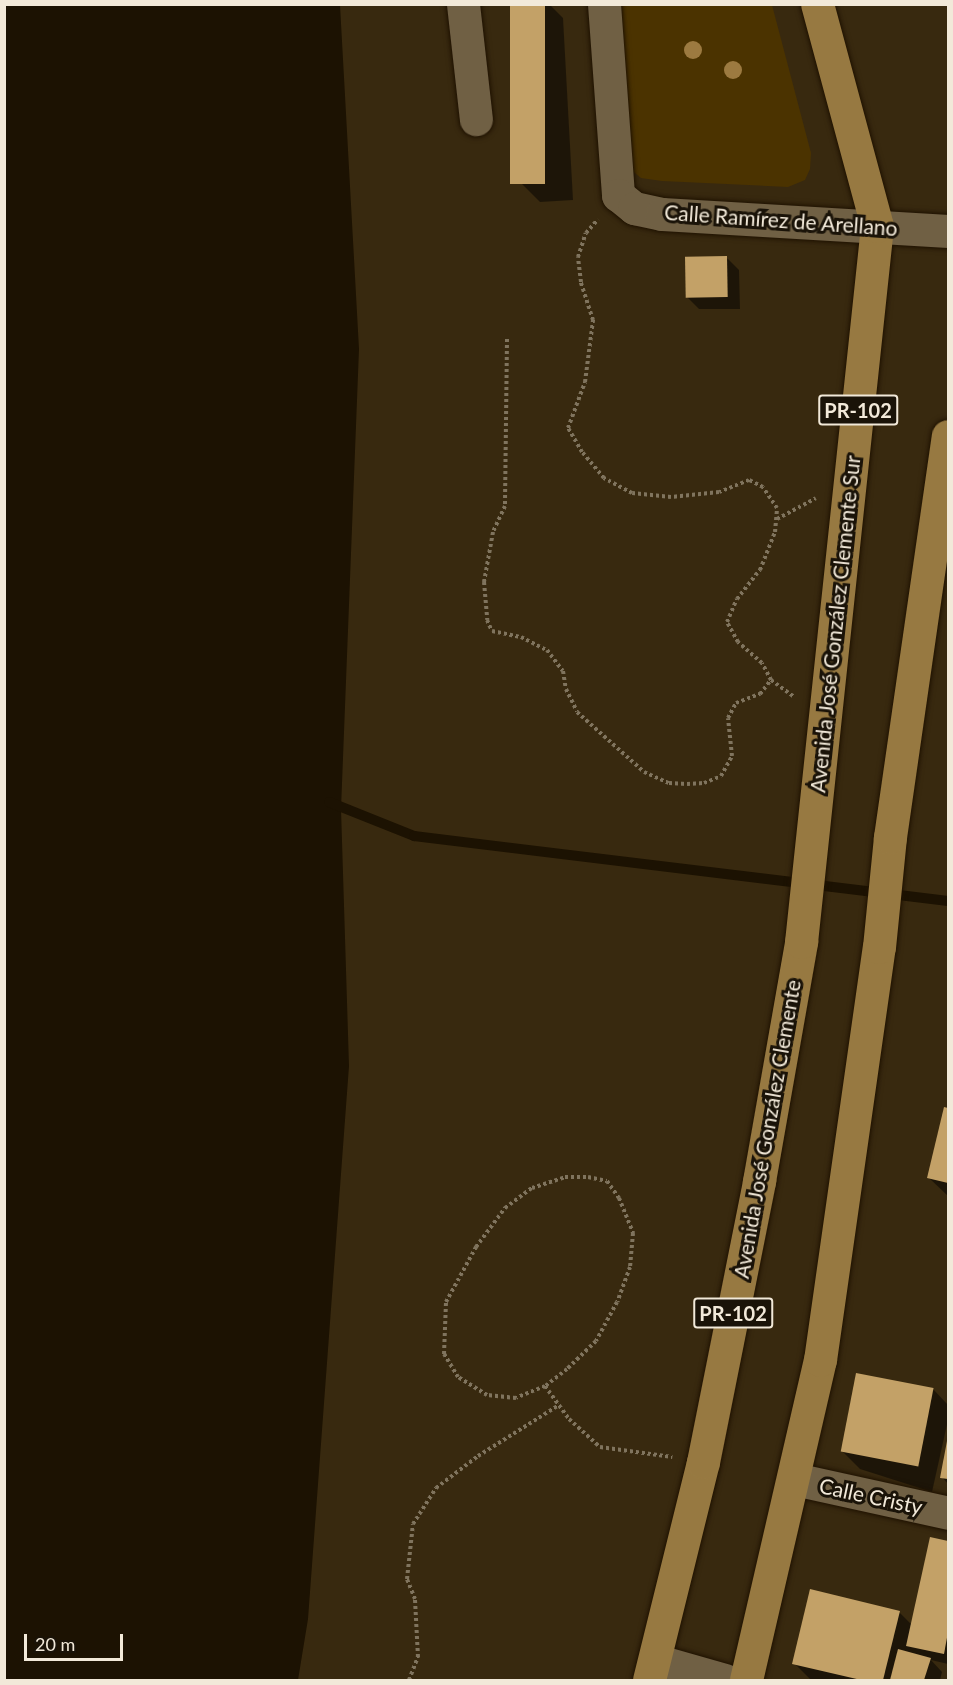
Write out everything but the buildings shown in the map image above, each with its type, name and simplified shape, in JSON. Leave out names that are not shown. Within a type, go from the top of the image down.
[{"type":"main road","name":"Avenida José González Clemente Sur","points":[[814,821],[877,226],[817,4]]},
{"type":"main road","points":[[746,1680],[820,1360],[879,946],[890,837],[948,436]]},
{"type":"main road","name":"Avenida José González Clemente","points":[[652,1670],[703,1462],[759,1181],[801,942],[814,821]]},
{"type":"street","points":[[463,4],[476,118]]},
{"type":"street","points":[[604,4],[618,195]]},
{"type":"street","name":"Calle Ramírez de Arellano","points":[[618,195],[634,208],[662,214],[948,231]]},
{"type":"street","name":"Calle Cristy","points":[[794,1479],[948,1513]]},
{"type":"street","points":[[652,1670],[725,1680]]},
{"type":"path","points":[[507,339],[505,506],[493,532],[484,582],[487,620],[492,631],[521,637],[547,650],[563,670],[566,688],[577,711],[644,772],[669,783],[687,784],[704,783],[721,776],[732,756],[728,718],[736,703],[760,694],[771,680],[762,663],[738,642],[727,622],[737,599],[760,570],[775,532],[777,508],[763,488],[749,480],[719,492],[671,497],[632,493],[604,478],[582,452],[567,428],[585,382],[593,320],[581,282],[579,257],[586,233],[618,195]]},
{"type":"path","points":[[565,1177],[607,1181],[619,1198],[633,1233],[630,1267],[617,1302],[596,1341],[567,1369],[544,1386],[516,1398],[487,1395],[458,1377],[444,1354],[446,1302],[476,1246],[505,1208],[532,1188],[565,1177]]},
{"type":"path","points":[[544,1386],[569,1419],[600,1447],[703,1462]]},
{"type":"path","points":[[409,1680],[418,1657],[415,1599],[407,1579],[413,1524],[436,1488],[478,1456],[559,1405]]},
{"type":"shaded area","points":[[5,4],[340,5],[359,349],[341,809],[349,1066],[308,1619],[298,1680],[5,1680]]},
{"type":"shaded area","points":[[614,5],[772,5],[811,153],[810,169],[805,180],[788,187],[662,181],[641,178],[629,168]]},
{"type":"waterway","points":[[329,802],[414,836],[948,901]]}]
